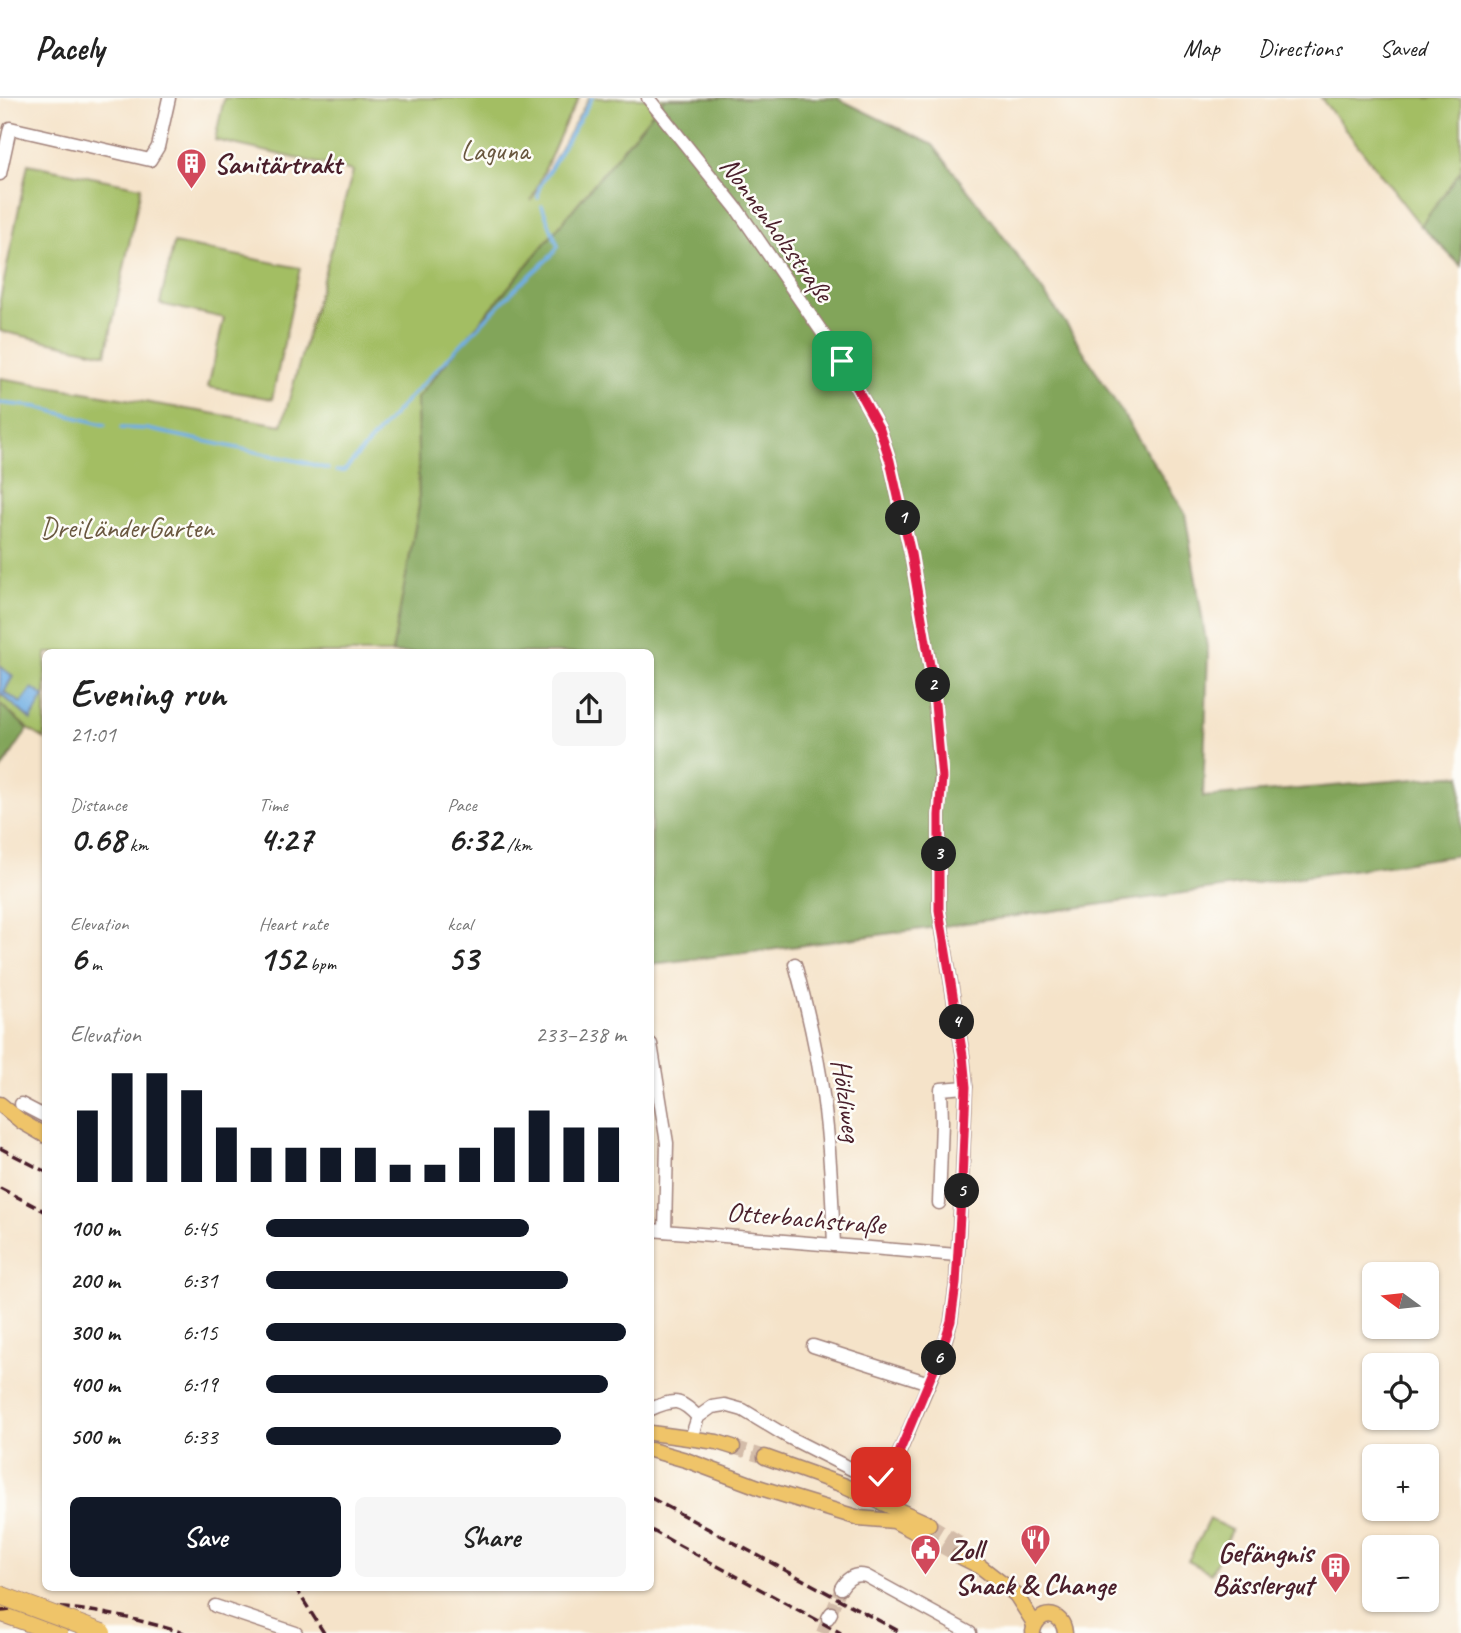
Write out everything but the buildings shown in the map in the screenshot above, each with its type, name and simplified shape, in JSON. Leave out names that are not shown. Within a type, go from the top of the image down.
[{"type":"highway","points":[[0,1595],[102,1633]]},
{"type":"highway","points":[[0,1612],[58,1633]]},
{"type":"main road","points":[[0,1104],[42,1134]]},
{"type":"main road","points":[[654,1433],[733,1447]]},
{"type":"main road","points":[[686,1460],[691,1438]]},
{"type":"main road","points":[[654,1451],[761,1488],[862,1518],[896,1516]]},
{"type":"main road","points":[[765,1457],[843,1485],[926,1530]]},
{"type":"main road","points":[[962,1551],[1016,1595],[1046,1615],[1060,1619],[1065,1633]]},
{"type":"main road","points":[[1016,1595],[1032,1619],[1033,1631]]},
{"type":"main road","points":[[1033,1631],[1039,1619],[1046,1615]]},
{"type":"street","points":[[0,174],[10,128],[150,160],[158,147],[169,98]]},
{"type":"street","name":"Nonnenholzstraße","points":[[648,98],[737,209],[842,361],[880,430],[890,461],[911,554],[933,683],[942,778],[939,815],[939,910],[966,1087],[951,1321],[929,1383],[896,1460],[885,1474],[876,1478],[863,1475],[788,1437],[743,1410],[718,1406],[706,1410],[698,1417]]},
{"type":"street","name":"Hölzliweg","points":[[795,964],[808,1010],[823,1095],[830,1158],[834,1245]]},
{"type":"street","points":[[654,1063],[667,1143],[665,1231]]},
{"type":"street","points":[[939,1203],[941,1089],[966,1087]]},
{"type":"street","points":[[20,1104],[42,1115]]},
{"type":"street","name":"Otterbachstraße","points":[[654,1230],[957,1255]]},
{"type":"street","points":[[813,1346],[929,1383]]},
{"type":"street","points":[[654,1408],[674,1401],[683,1403],[698,1417],[691,1438]]},
{"type":"street","points":[[841,1588],[850,1577],[866,1576],[970,1633]]},
{"type":"street","points":[[215,1606],[296,1633]]},
{"type":"green space","name":"DreiLänderGarten","points":[[224,98],[579,98],[531,201],[589,98],[665,98],[417,398],[419,506],[393,649],[42,649],[42,737],[28,729],[0,704],[0,693],[31,719],[21,704],[3,691],[13,676],[0,667],[0,378],[282,425],[353,171],[215,140]]},
{"type":"green space","points":[[665,98],[837,98],[933,145],[1067,325],[1185,513],[1208,653],[1203,797],[1461,775],[1461,855],[654,964],[654,649],[393,649],[419,506],[417,398]]},
{"type":"green space","points":[[1321,98],[1461,98],[1461,170],[1421,226]]},
{"type":"green space","points":[[28,164],[141,187],[106,354],[0,331],[0,300]]},
{"type":"green space","points":[[1461,170],[1461,266],[1421,226]]},
{"type":"green space","points":[[174,243],[300,268],[272,399],[208,387],[224,318],[160,304]]},
{"type":"green space","points":[[0,704],[28,729],[0,771]]},
{"type":"green space","points":[[1209,1519],[1232,1530],[1211,1573],[1188,1561]]},
{"type":"water","points":[[0,667],[13,676],[4,692],[21,703],[32,688],[42,695],[42,700],[31,720],[0,693]]},
{"type":"waterway","points":[[538,198],[539,188],[592,98]]},
{"type":"waterway","points":[[336,471],[344,471],[408,399],[516,288],[552,255],[558,246],[542,206]]},
{"type":"waterway","points":[[0,403],[37,407],[105,425]]},
{"type":"waterway","points":[[121,428],[147,429],[328,469]]},
{"type":"tunnel","points":[[733,1447],[765,1457]]},
{"type":"tunnel","points":[[929,1524],[965,1546]]},
{"type":"tunnel","points":[[923,1536],[959,1556]]},
{"type":"tunnel","points":[[831,1613],[841,1588]]},
{"type":"tunnel","points":[[822,1633],[828,1618]]},
{"type":"railway","points":[[0,1148],[42,1170]]},
{"type":"railway","points":[[0,1188],[42,1210]]},
{"type":"railway","points":[[654,1500],[902,1633]]},
{"type":"railway","points":[[654,1532],[841,1633]]},
{"type":"railway","points":[[298,1591],[324,1633]]},
{"type":"railway","points":[[0,1611],[38,1607],[76,1609],[131,1619],[184,1633]]},
{"type":"place","name":"Sanitärtrakt","points":[[191,190]]},
{"type":"place","name":"Snack & Change","points":[[1035,1567]]},
{"type":"place","name":"Zoll","points":[[926,1576]]},
{"type":"place","name":"Gefängnis Bässlergut","points":[[1336,1595]]},
{"type":"route","points":[[842,361],[880,430],[890,461],[911,554],[933,683],[938,730],[942,778],[939,815],[939,910],[966,1087],[956,1284],[951,1321],[940,1355],[896,1460],[881,1477]]},
{"type":"park label","name":"Laguna","points":[[495,150]]}]
